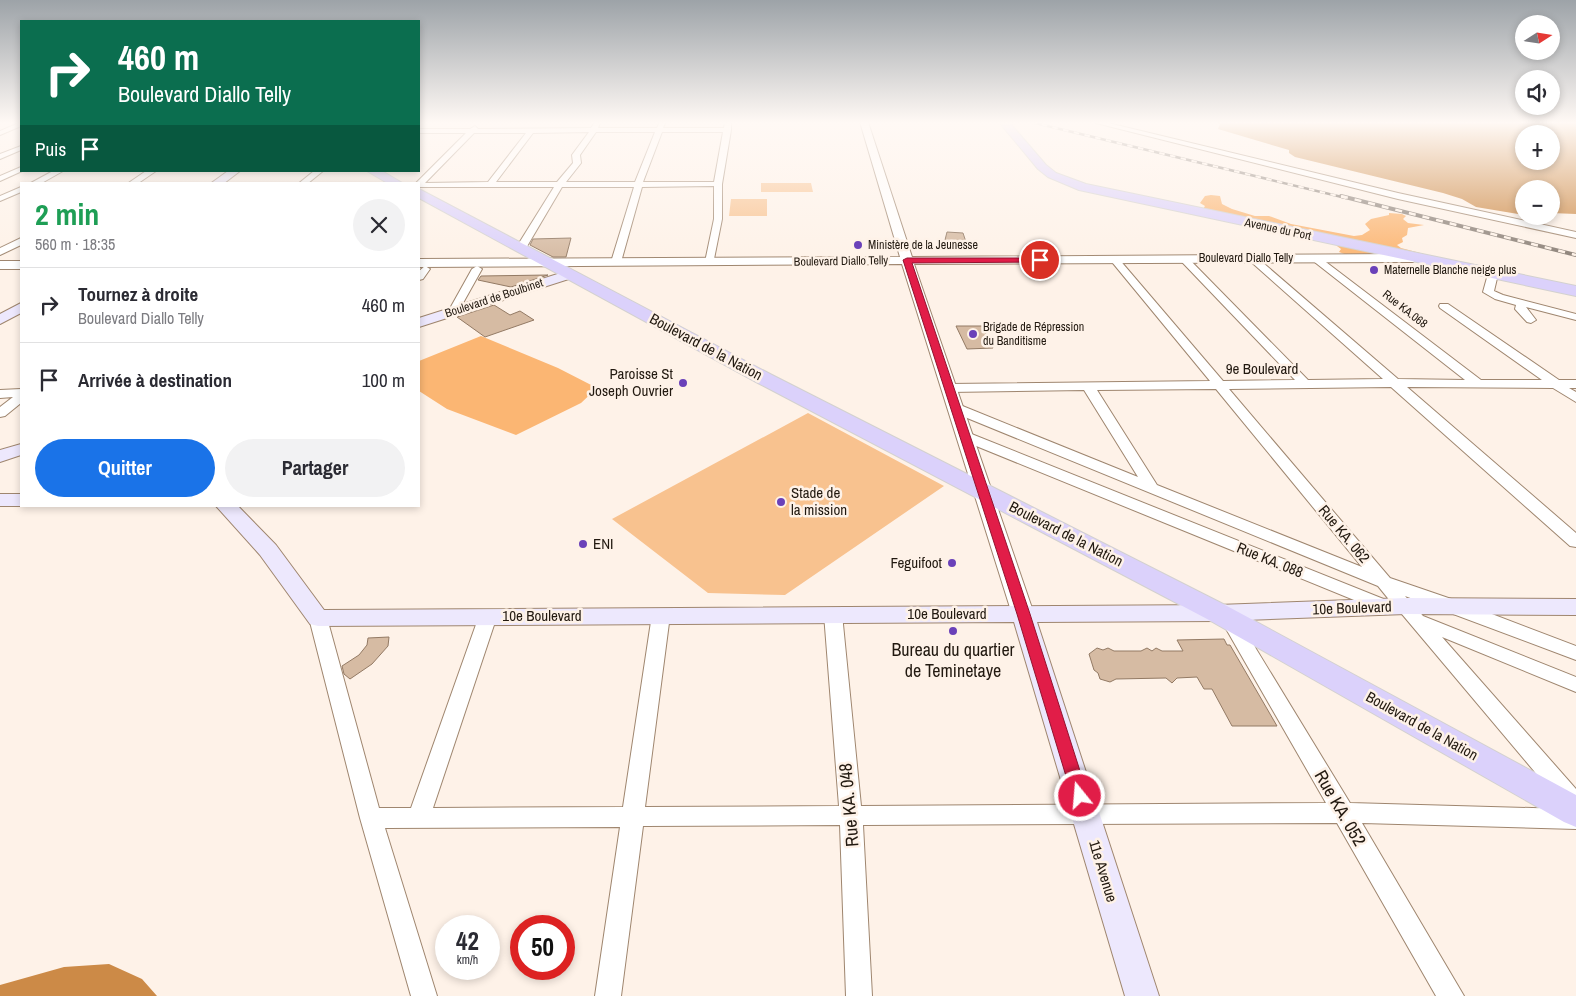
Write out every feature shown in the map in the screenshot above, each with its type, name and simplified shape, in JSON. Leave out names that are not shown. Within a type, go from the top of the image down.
[{"type":"main road","name":"Avenue du Port","points":[[1044,168],[1065,181],[1093,190],[1576,292]]},
{"type":"main road","points":[[218,182],[233,172]]},
{"type":"main road","points":[[375,172],[394,182]]},
{"type":"main road","name":"Boulevard de la Nation","points":[[420,194],[765,379],[1224,616],[1576,812]]},
{"type":"main road","name":"Boulevard de Boulbinet","points":[[420,323],[453,312],[559,268]]},
{"type":"main road","points":[[0,320],[20,307]]},
{"type":"main road","points":[[0,456],[20,449]]},
{"type":"main road","points":[[0,500],[20,500]]},
{"type":"main road","points":[[227,507],[268,550],[318,618]]},
{"type":"main road","name":"10e Boulevard","points":[[318,618],[832,614],[1224,616],[1403,611],[1457,607],[1576,607]]},
{"type":"main road","name":"11e Avenue","points":[[1023,614],[1142,996]]},
{"type":"street","points":[[420,183],[435,168]]},
{"type":"street","points":[[491,184],[503,168]]},
{"type":"street","points":[[521,248],[560,184],[573,168]]},
{"type":"street","points":[[616,262],[645,168]]},
{"type":"street","points":[[710,262],[718,219],[718,184],[721,168]]},
{"type":"street","name":"11e Avenue","points":[[878,168],[1023,614]]},
{"type":"street","points":[[1286,168],[1576,236]]},
{"type":"street","points":[[0,179],[20,169]]},
{"type":"street","points":[[37,182],[57,172]]},
{"type":"street","points":[[134,182],[150,172]]},
{"type":"street","points":[[305,182],[318,172]]},
{"type":"street","points":[[420,184],[718,184]]},
{"type":"street","points":[[0,187],[20,188]]},
{"type":"street","points":[[0,199],[20,189]]},
{"type":"street","points":[[1398,196],[1576,243]]},
{"type":"street","points":[[0,252],[20,242]]},
{"type":"street","points":[[1252,258],[1576,542]]},
{"type":"street","name":"Rue KA.068","points":[[1315,258],[1477,383]]},
{"type":"street","name":"Boulevard Diallo Telly","points":[[420,269],[559,268],[616,262],[1413,258]]},
{"type":"street","points":[[1184,259],[1306,385]]},
{"type":"street","name":"Rue KA. 062","points":[[1115,260],[1384,582],[1403,611],[1576,806]]},
{"type":"street","points":[[0,265],[20,265]]},
{"type":"street","name":"Boulevard Diallo Telly","points":[[420,269],[559,268]]},
{"type":"street","points":[[453,312],[477,269]]},
{"type":"street","points":[[0,273],[20,272]]},
{"type":"street","points":[[1493,274],[1488,292],[1499,298],[1576,317]]},
{"type":"street","points":[[1521,304],[1520,309],[1531,320]]},
{"type":"street","points":[[1444,306],[1576,398]]},
{"type":"street","name":"9e Boulevard","points":[[949,388],[1394,383],[1576,384]]},
{"type":"street","points":[[1088,386],[1152,488]]},
{"type":"street","points":[[0,394],[20,395]]},
{"type":"street","points":[[0,413],[20,396]]},
{"type":"street","points":[[955,408],[1384,582],[1457,607],[1576,653]]},
{"type":"street","name":"Rue KA. 088","points":[[964,436],[1403,611],[1576,686]]},
{"type":"street","name":"Rue KA. 048","points":[[832,614],[850,816],[859,996]]},
{"type":"street","points":[[608,996],[661,615]]},
{"type":"street","points":[[419,818],[488,616]]},
{"type":"street","name":"Rue KA. 052","points":[[1224,616],[1451,996]]},
{"type":"street","points":[[318,618],[372,818],[424,996]]},
{"type":"street","points":[[372,818],[1343,813],[1576,819]]},
{"type":"shaded area","points":[[1342,168],[1560,170],[1560,168],[1576,168],[1576,214],[1560,213],[1560,180],[1515,180],[1515,214],[1476,207],[1462,199]]},
{"type":"shaded area","points":[[761,183],[811,183],[813,192],[761,192]]},
{"type":"shaded area","points":[[1205,196],[1220,196],[1222,204],[1232,209],[1255,216],[1269,216],[1291,224],[1354,236],[1362,235],[1370,230],[1365,224],[1371,219],[1389,215],[1389,213],[1402,214],[1406,216],[1403,219],[1408,223],[1424,225],[1408,228],[1407,235],[1402,238],[1403,242],[1397,245],[1401,248],[1424,254],[1427,258],[1369,250],[1376,255],[1350,256],[1339,252],[1341,249],[1337,246],[1339,244],[1203,209],[1205,206],[1200,203]]},
{"type":"shaded area","points":[[731,199],[767,199],[767,216],[729,216]]},
{"type":"shaded area","points":[[481,336],[558,368],[597,388],[581,403],[516,435],[447,409],[420,392],[420,361]]},
{"type":"shaded area","name":"Stade de la mission","points":[[808,413],[944,486],[785,595],[708,593],[612,519]]},
{"type":"shaded area","points":[[109,964],[142,979],[157,996],[0,996],[0,985],[64,967]]},
{"type":"building","points":[[947,232],[963,233],[968,248],[952,246],[945,240]]},
{"type":"building","points":[[571,238],[566,257],[553,257],[530,245],[533,239]]},
{"type":"building","points":[[548,275],[511,287],[478,280],[481,276]]},
{"type":"building","points":[[494,305],[510,315],[520,311],[534,320],[485,337],[457,317]]},
{"type":"building","name":"Brigade de Répression du Banditisme","points":[[956,326],[982,326],[993,348],[967,349]]},
{"type":"building","points":[[389,637],[388,646],[372,664],[350,679],[344,674],[342,666],[359,655],[367,645],[368,638]]},
{"type":"building","points":[[1224,639],[1227,645],[1230,645],[1277,726],[1232,726],[1212,689],[1204,689],[1197,677],[1177,678],[1172,683],[1166,678],[1116,679],[1110,682],[1100,679],[1098,673],[1094,670],[1089,654],[1097,648],[1103,650],[1108,648],[1114,651],[1141,651],[1147,648],[1152,651],[1156,648],[1162,651],[1183,651],[1177,640]]},
{"type":"railway","points":[[1224,168],[1346,198]]},
{"type":"railway","points":[[1341,196],[1576,255]]},
{"type":"place","name":"Ministère de la Jeunesse","points":[[858,245]]},
{"type":"place","name":"Maternelle Blanche neige plus","points":[[1374,270]]},
{"type":"place","name":"Brigade de Répression du Banditisme","points":[[973,334]]},
{"type":"place","name":"Paroisse St Joseph Ouvrier","points":[[683,383]]},
{"type":"place","name":"Stade de la mission","points":[[781,502]]},
{"type":"place","name":"ENI","points":[[583,544]]},
{"type":"place","name":"Feguifoot","points":[[952,563]]},
{"type":"place","name":"Bureau du quartier de Teminetaye","points":[[953,631]]},
{"type":"route","points":[[1040,260],[907,260],[1023,614],[1080,796]]}]
